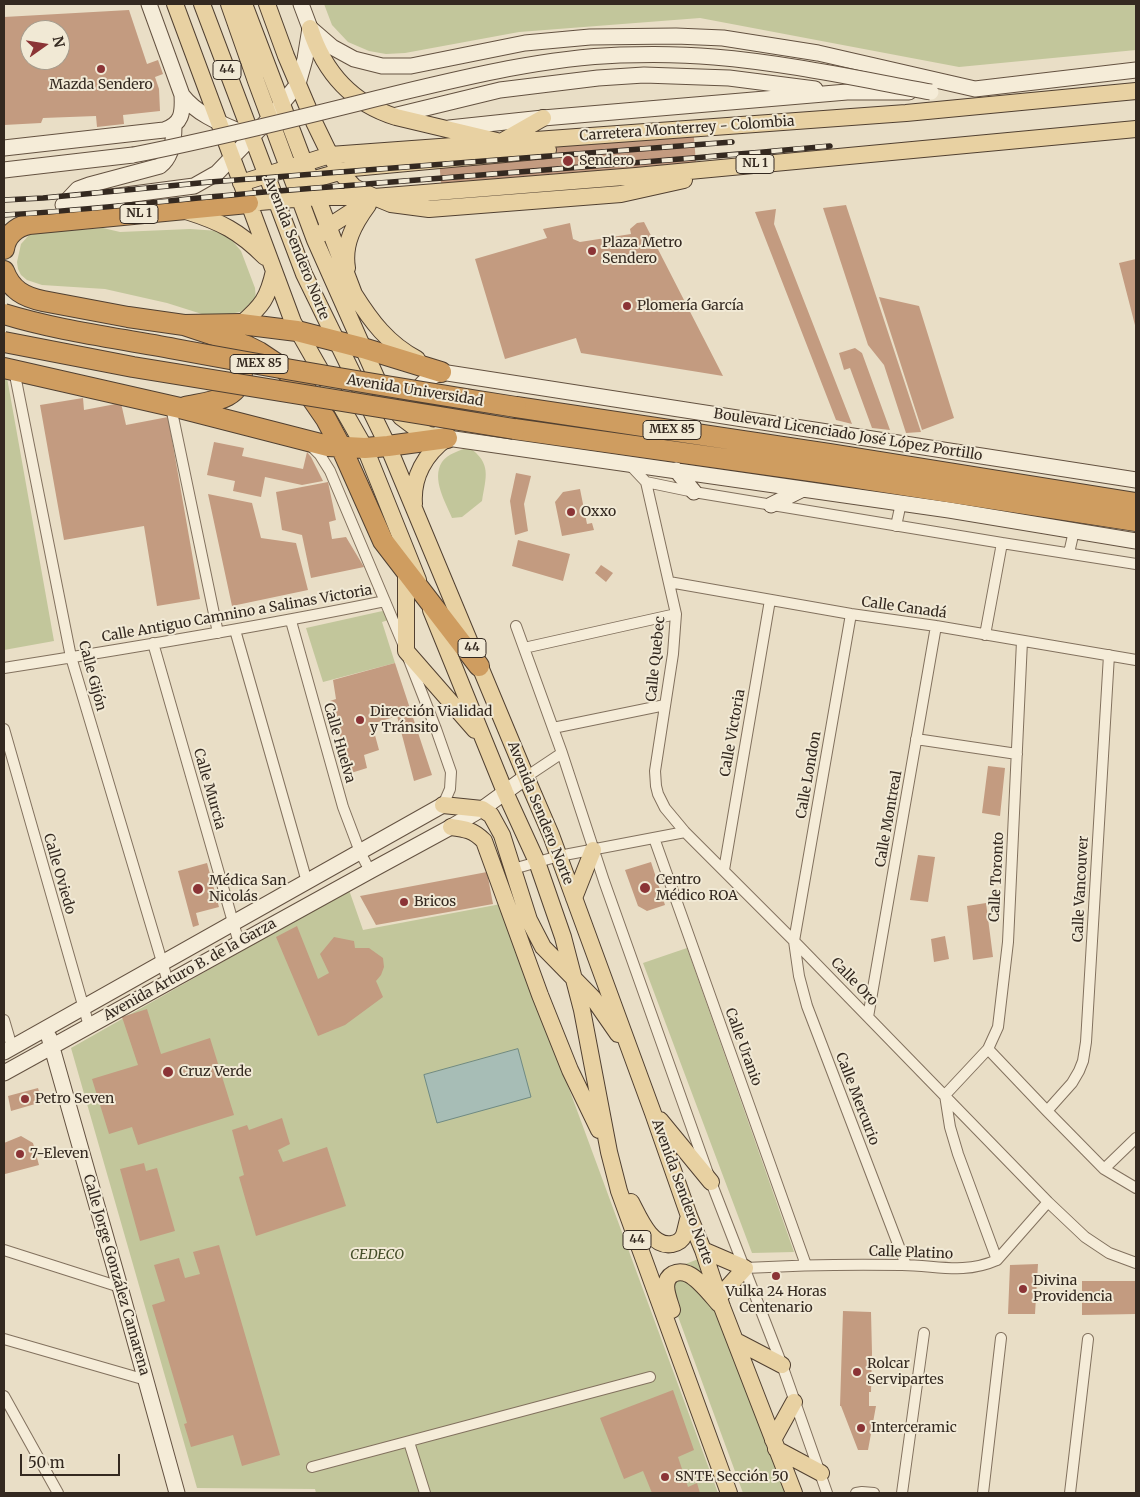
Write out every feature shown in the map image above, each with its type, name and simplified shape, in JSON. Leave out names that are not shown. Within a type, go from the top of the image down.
[{"type":"highway","name":"NL 1","points":[[4,249],[5,243],[13,231],[28,224],[248,203]]},
{"type":"highway","points":[[4,271],[11,285],[29,298]]},
{"type":"highway","points":[[4,291],[29,298],[128,317],[184,325],[241,324],[297,331],[335,340],[441,372]]},
{"type":"highway","name":"Avenida Universidad","points":[[4,314],[54,327],[340,379],[516,407],[827,463]]},
{"type":"highway","points":[[184,325],[247,346],[259,352],[272,359],[294,377],[306,390],[317,404],[341,447],[382,541],[479,666]]},
{"type":"highway","points":[[176,407],[223,399],[234,392],[241,383],[242,367],[238,352],[227,340]]},
{"type":"highway","name":"Avenida Universidad","points":[[4,342],[133,366],[514,429],[827,463]]},
{"type":"highway","points":[[9,369],[176,407],[328,446],[365,448],[446,438]]},
{"type":"highway","name":"Boulevard Licenciado José López Portillo","points":[[827,463],[1136,503]]},
{"type":"highway","name":"MEX 85","points":[[827,463],[1136,521]]},
{"type":"main road","name":"Avenida Sendero Norte","points":[[175,4],[297,331],[365,448],[505,792],[537,862],[563,937],[582,1010],[609,1152],[619,1191],[729,1493]]},
{"type":"main road","name":"Avenida Sendero Norte","points":[[202,4],[304,274],[388,446],[545,819],[653,1112],[720,1302],[794,1493]]},
{"type":"main road","points":[[229,4],[270,118],[296,166]]},
{"type":"main road","points":[[244,4],[282,105],[315,240],[384,394],[401,417],[417,429],[429,435],[446,438]]},
{"type":"main road","points":[[268,4],[286,56],[330,154],[340,172],[354,187],[374,198]]},
{"type":"main road","points":[[310,28],[320,56],[337,80],[359,100],[394,116],[501,142],[543,118]]},
{"type":"main road","name":"Carretera Monterrey - Colombia","points":[[241,183],[330,154],[906,113],[1136,91]]},
{"type":"main road","name":"NL 1","points":[[317,197],[374,198],[626,177],[1136,128]]},
{"type":"main road","points":[[302,188],[352,168],[568,148],[603,135]]},
{"type":"main road","points":[[302,188],[317,197],[354,294],[370,319],[383,335],[400,349],[441,372]]},
{"type":"main road","name":"NL 1","points":[[248,203],[276,201],[302,188]]},
{"type":"main road","points":[[304,274],[306,257],[315,240],[328,227],[374,198]]},
{"type":"main road","points":[[354,294],[346,261],[348,240],[361,215],[374,198]]},
{"type":"main road","points":[[182,210],[206,217],[230,228],[250,242],[272,266],[270,289],[266,298],[255,312],[241,324]]},
{"type":"main road","points":[[418,520],[414,498],[417,476],[426,457],[446,438]]},
{"type":"main road","points":[[405,547],[406,651],[484,740]]},
{"type":"main road","points":[[442,805],[482,809],[491,815],[502,835],[529,920],[528,935]]},
{"type":"main road","points":[[451,828],[476,833],[484,841],[528,935],[540,996],[570,1070],[638,1216],[652,1236],[659,1242],[668,1245],[675,1244],[684,1236],[689,1216]]},
{"type":"main road","points":[[574,898],[593,850]]},
{"type":"main road","points":[[528,935],[543,947],[593,998],[631,1052]]},
{"type":"main road","points":[[653,1112],[711,1182]]},
{"type":"main road","points":[[676,1351],[677,1338],[674,1319],[666,1291],[668,1277],[674,1273],[689,1274],[720,1302],[746,1268],[703,1250]]},
{"type":"main road","points":[[736,1341],[782,1365]]},
{"type":"main road","points":[[794,1402],[775,1445],[821,1472]]},
{"type":"street","points":[[4,148],[127,135],[164,130],[174,126],[183,110],[182,95],[149,4]]},
{"type":"street","points":[[65,203],[194,186],[210,178],[270,118],[298,84],[305,59],[310,28],[301,4]]},
{"type":"street","points":[[310,28],[332,46],[354,58],[382,66],[411,66],[525,42],[590,37],[676,36],[723,38],[810,52],[976,89]]},
{"type":"street","points":[[4,170],[133,155],[462,77],[561,60],[618,55],[704,56],[783,65],[931,92]]},
{"type":"street","points":[[444,129],[543,118],[847,92],[931,92],[976,89],[1136,70]]},
{"type":"street","points":[[394,116],[500,90],[598,78],[644,75],[729,78],[847,92]]},
{"type":"street","points":[[182,95],[193,107],[219,122],[252,137]]},
{"type":"street","points":[[50,222],[78,190],[89,185],[160,166],[166,160],[172,147],[174,126]]},
{"type":"street","name":"Calle Gijón","points":[[9,369],[71,657],[168,982]]},
{"type":"street","points":[[441,372],[424,381],[418,387],[414,398],[414,406],[416,418],[425,428],[446,438],[676,470],[1136,541]]},
{"type":"street","name":"Boulevard Licenciado José López Portillo","points":[[441,372],[1136,480]]},
{"type":"street","points":[[176,407],[218,634]]},
{"type":"street","points":[[299,438],[314,448],[325,463],[406,651],[451,772],[450,789],[442,805]]},
{"type":"street","points":[[630,465],[646,482],[694,492],[1136,564]]},
{"type":"street","points":[[676,470],[694,492]]},
{"type":"street","name":"Calle Quebec","points":[[646,482],[676,614],[673,654],[655,771],[656,786],[665,808],[685,832]]},
{"type":"street","points":[[771,505],[803,489]]},
{"type":"street","points":[[896,526],[901,504]]},
{"type":"street","points":[[1069,553],[1074,531]]},
{"type":"street","points":[[985,635],[1002,543]]},
{"type":"street","name":"Calle Canadá","points":[[669,582],[851,614],[936,626],[1136,660]]},
{"type":"street","name":"Calle Victoria","points":[[724,870],[770,600]]},
{"type":"street","name":"Calle Antiguo Camnino a Salinas Victoria","points":[[4,668],[218,634],[385,601]]},
{"type":"street","points":[[524,648],[676,614]]},
{"type":"street","name":"Calle London","points":[[794,941],[851,614]]},
{"type":"street","name":"Calle Huelva","points":[[290,620],[343,807],[360,852],[370,871]]},
{"type":"street","points":[[516,626],[711,1182],[746,1268],[827,1493]]},
{"type":"street","name":"Calle Montreal","points":[[868,1017],[936,626]]},
{"type":"street","points":[[235,630],[307,882]]},
{"type":"street","name":"Calle Toronto","points":[[945,1095],[988,1049],[998,1027],[1008,942],[1022,641]]},
{"type":"street","name":"Calle Murcia","points":[[153,643],[239,943]]},
{"type":"street","name":"Calle Vancouver","points":[[1047,1111],[1072,1083],[1083,1061],[1108,655]]},
{"type":"street","points":[[553,728],[665,705]]},
{"type":"street","name":"Calle Oviedo","points":[[4,729],[89,1026]]},
{"type":"street","points":[[916,739],[1017,754]]},
{"type":"street","points":[[505,792],[562,754]]},
{"type":"street","name":"Avenida Arturo B. de la Garza","points":[[4,1073],[451,828],[505,792]]},
{"type":"street","name":"Avenida Arturo B. de la Garza","points":[[8,1049],[442,805]]},
{"type":"street","points":[[513,870],[559,856],[685,832]]},
{"type":"street","name":"Calle Oro","points":[[685,832],[1048,1202],[1085,1237],[1109,1253],[1136,1263]]},
{"type":"street","name":"Calle Uranio","points":[[654,838],[806,1264]]},
{"type":"street","name":"Calle Mercurio","points":[[794,941],[798,976],[808,1006],[906,1265]]},
{"type":"street","points":[[4,1020],[8,1049]]},
{"type":"street","name":"Calle Jorge González Camarena","points":[[46,1028],[177,1493]]},
{"type":"street","points":[[988,1049],[1104,1169],[1136,1188]]},
{"type":"street","points":[[945,1095],[950,1127],[958,1154],[996,1260],[1048,1202]]},
{"type":"street","points":[[1104,1169],[1136,1138]]},
{"type":"street","points":[[4,1250],[120,1287]]},
{"type":"street","name":"Calle Platino","points":[[746,1268],[806,1264],[906,1265],[951,1269],[987,1265],[996,1260]]},
{"type":"street","points":[[902,1493],[924,1333]]},
{"type":"street","points":[[984,1493],[1001,1338]]},
{"type":"street","points":[[4,1339],[146,1380]]},
{"type":"street","points":[[1070,1493],[1088,1339]]},
{"type":"street","points":[[312,1467],[650,1377]]},
{"type":"street","points":[[4,1396],[58,1493]]},
{"type":"street","points":[[409,1442],[425,1493]]},
{"type":"street","points":[[856,1493],[874,1493]]},
{"type":"green space","points":[[324,4],[1136,4],[1136,50],[959,67],[700,18],[519,32],[405,53],[386,54],[369,51],[348,42],[332,25]]},
{"type":"green space","points":[[103,228],[120,232],[190,229],[219,231],[231,239],[241,251],[255,288],[256,300],[244,311],[221,316],[205,315],[167,303],[105,289],[42,285],[27,280],[21,275],[17,262],[21,244],[29,235]]},
{"type":"green space","points":[[4,371],[6,372],[54,641],[4,650]]},
{"type":"green space","points":[[469,447],[481,459],[486,471],[482,501],[462,517],[452,518],[441,491],[438,476],[439,469],[447,457]]},
{"type":"green space","points":[[387,610],[392,619],[382,622],[395,663],[323,682],[306,628]]},
{"type":"green space","name":"CEDECO","points":[[349,890],[363,930],[501,904],[718,1493],[316,1493],[315,1489],[197,1488],[71,1048]]},
{"type":"green space","points":[[687,948],[794,1252],[752,1253],[643,963]]},
{"type":"green space","points":[[701,1258],[788,1493],[743,1493],[662,1273]]},
{"type":"water","points":[[518,1049],[531,1097],[437,1123],[424,1075]]},
{"type":"building","name":"Mazda Sendero","points":[[129,10],[147,64],[158,60],[163,74],[155,77],[159,89],[160,111],[123,115],[124,124],[97,127],[96,116],[43,118],[41,123],[4,125],[4,17]]},
{"type":"building","name":"Sendero","points":[[693,125],[697,176],[442,196],[438,146]]},
{"type":"building","points":[[846,205],[921,432],[906,433],[884,365],[868,345],[823,208]]},
{"type":"building","points":[[776,209],[774,224],[852,424],[836,420],[755,212]]},
{"type":"building","points":[[644,222],[723,376],[581,353],[576,338],[505,359],[475,259],[547,238],[543,229],[570,223],[573,239],[580,242],[631,234],[630,229],[637,223]]},
{"type":"building","points":[[1136,259],[1136,329],[1119,263]]},
{"type":"building","points":[[879,297],[919,306],[954,418],[922,430]]},
{"type":"building","points":[[855,348],[862,353],[890,430],[872,428],[850,368],[844,370],[839,353]]},
{"type":"building","points":[[83,398],[84,410],[121,403],[126,425],[168,417],[200,599],[157,606],[144,526],[64,540],[40,405]]},
{"type":"building","points":[[214,442],[244,448],[242,456],[303,469],[307,452],[323,481],[302,485],[265,477],[261,497],[233,491],[235,481],[207,475]]},
{"type":"building","points":[[516,473],[531,476],[524,504],[528,531],[515,535],[510,501]]},
{"type":"building","points":[[328,482],[336,520],[329,522],[332,539],[346,537],[364,567],[311,578],[302,535],[282,530],[276,492]]},
{"type":"building","name":"Oxxo","points":[[580,489],[587,524],[592,523],[594,530],[562,536],[555,502],[563,492]]},
{"type":"building","points":[[208,494],[252,503],[261,538],[296,543],[308,590],[232,606]]},
{"type":"building","points":[[518,540],[570,554],[563,581],[512,566]]},
{"type":"building","points":[[601,565],[613,573],[606,582],[595,573]]},
{"type":"building","name":"Dirección Vialidad y Tránsito","points":[[395,663],[432,775],[414,781],[397,716],[372,724],[379,750],[364,755],[367,768],[351,773],[330,701],[336,699],[333,680]]},
{"type":"building","points":[[988,766],[1005,768],[1000,816],[982,813]]},
{"type":"building","points":[[918,855],[935,857],[928,902],[910,900]]},
{"type":"building","name":"Centro Médico ROA","points":[[651,862],[665,905],[647,911],[638,906],[625,870]]},
{"type":"building","name":"Médica San Nicolás","points":[[207,863],[219,907],[196,913],[199,925],[193,927],[178,871]]},
{"type":"building","points":[[487,872],[493,904],[376,925],[360,896]]},
{"type":"building","points":[[986,903],[993,957],[973,960],[967,906]]},
{"type":"building","points":[[297,926],[318,979],[329,973],[320,954],[334,937],[354,941],[355,948],[369,948],[383,958],[384,967],[376,981],[383,997],[345,1025],[318,1036],[276,937]]},
{"type":"building","points":[[945,936],[949,959],[934,962],[931,939]]},
{"type":"building","name":"Cruz Verde","points":[[147,1009],[161,1054],[210,1038],[234,1115],[138,1145],[132,1127],[109,1134],[92,1079],[138,1065],[122,1017]]},
{"type":"building","name":"Petro Seven","points":[[38,1088],[42,1102],[11,1111],[8,1096]]},
{"type":"building","points":[[282,1118],[290,1144],[278,1150],[283,1162],[327,1147],[346,1206],[256,1236],[239,1177],[244,1175],[232,1130],[247,1125],[249,1130]]},
{"type":"building","name":"7-Eleven","points":[[21,1136],[33,1143],[39,1165],[5,1174],[4,1143]]},
{"type":"building","points":[[144,1163],[146,1171],[157,1168],[175,1231],[140,1241],[120,1169]]},
{"type":"building","points":[[219,1245],[280,1455],[242,1466],[233,1435],[191,1447],[184,1424],[187,1423],[152,1305],[165,1301],[154,1265],[179,1258],[185,1278],[200,1274],[193,1252]]},
{"type":"building","name":"Divina Providencia","points":[[1038,1264],[1035,1314],[1008,1314],[1010,1265]]},
{"type":"building","points":[[1082,1281],[1136,1281],[1136,1314],[1082,1315]]},
{"type":"building","name":"Rolcar Servipartes","points":[[843,1311],[871,1312],[872,1353],[869,1406],[876,1406],[868,1450],[858,1450],[840,1406]]},
{"type":"building","points":[[673,1390],[694,1450],[678,1457],[688,1487],[697,1483],[700,1493],[652,1493],[643,1471],[624,1479],[600,1418]]},
{"type":"railway","points":[[4,200],[210,182],[732,142]]},
{"type":"railway","points":[[4,215],[830,146]]},
{"type":"place","name":"Mazda Sendero","points":[[101,69]]},
{"type":"place","name":"Sendero","points":[[568,161]]},
{"type":"place","name":"Plaza Metro Sendero","points":[[592,251]]},
{"type":"place","name":"Plomería García","points":[[627,306]]},
{"type":"place","name":"Oxxo","points":[[571,512]]},
{"type":"place","name":"Dirección Vialidad y Tránsito","points":[[360,720]]},
{"type":"place","name":"Centro Médico ROA","points":[[645,888]]},
{"type":"place","name":"Médica San Nicolás","points":[[198,889]]},
{"type":"place","name":"Bricos","points":[[404,902]]},
{"type":"place","name":"Cruz Verde","points":[[168,1072]]},
{"type":"place","name":"Petro Seven","points":[[25,1099]]},
{"type":"place","name":"7-Eleven","points":[[20,1154]]},
{"type":"place","name":"Vulka 24 Horas Centenario","points":[[776,1276]]},
{"type":"place","name":"Divina Providencia","points":[[1023,1289]]},
{"type":"place","name":"Rolcar Servipartes","points":[[857,1372]]},
{"type":"place","name":"Interceramic","points":[[861,1428]]},
{"type":"place","name":"SNTE Sección 50","points":[[665,1477]]}]
